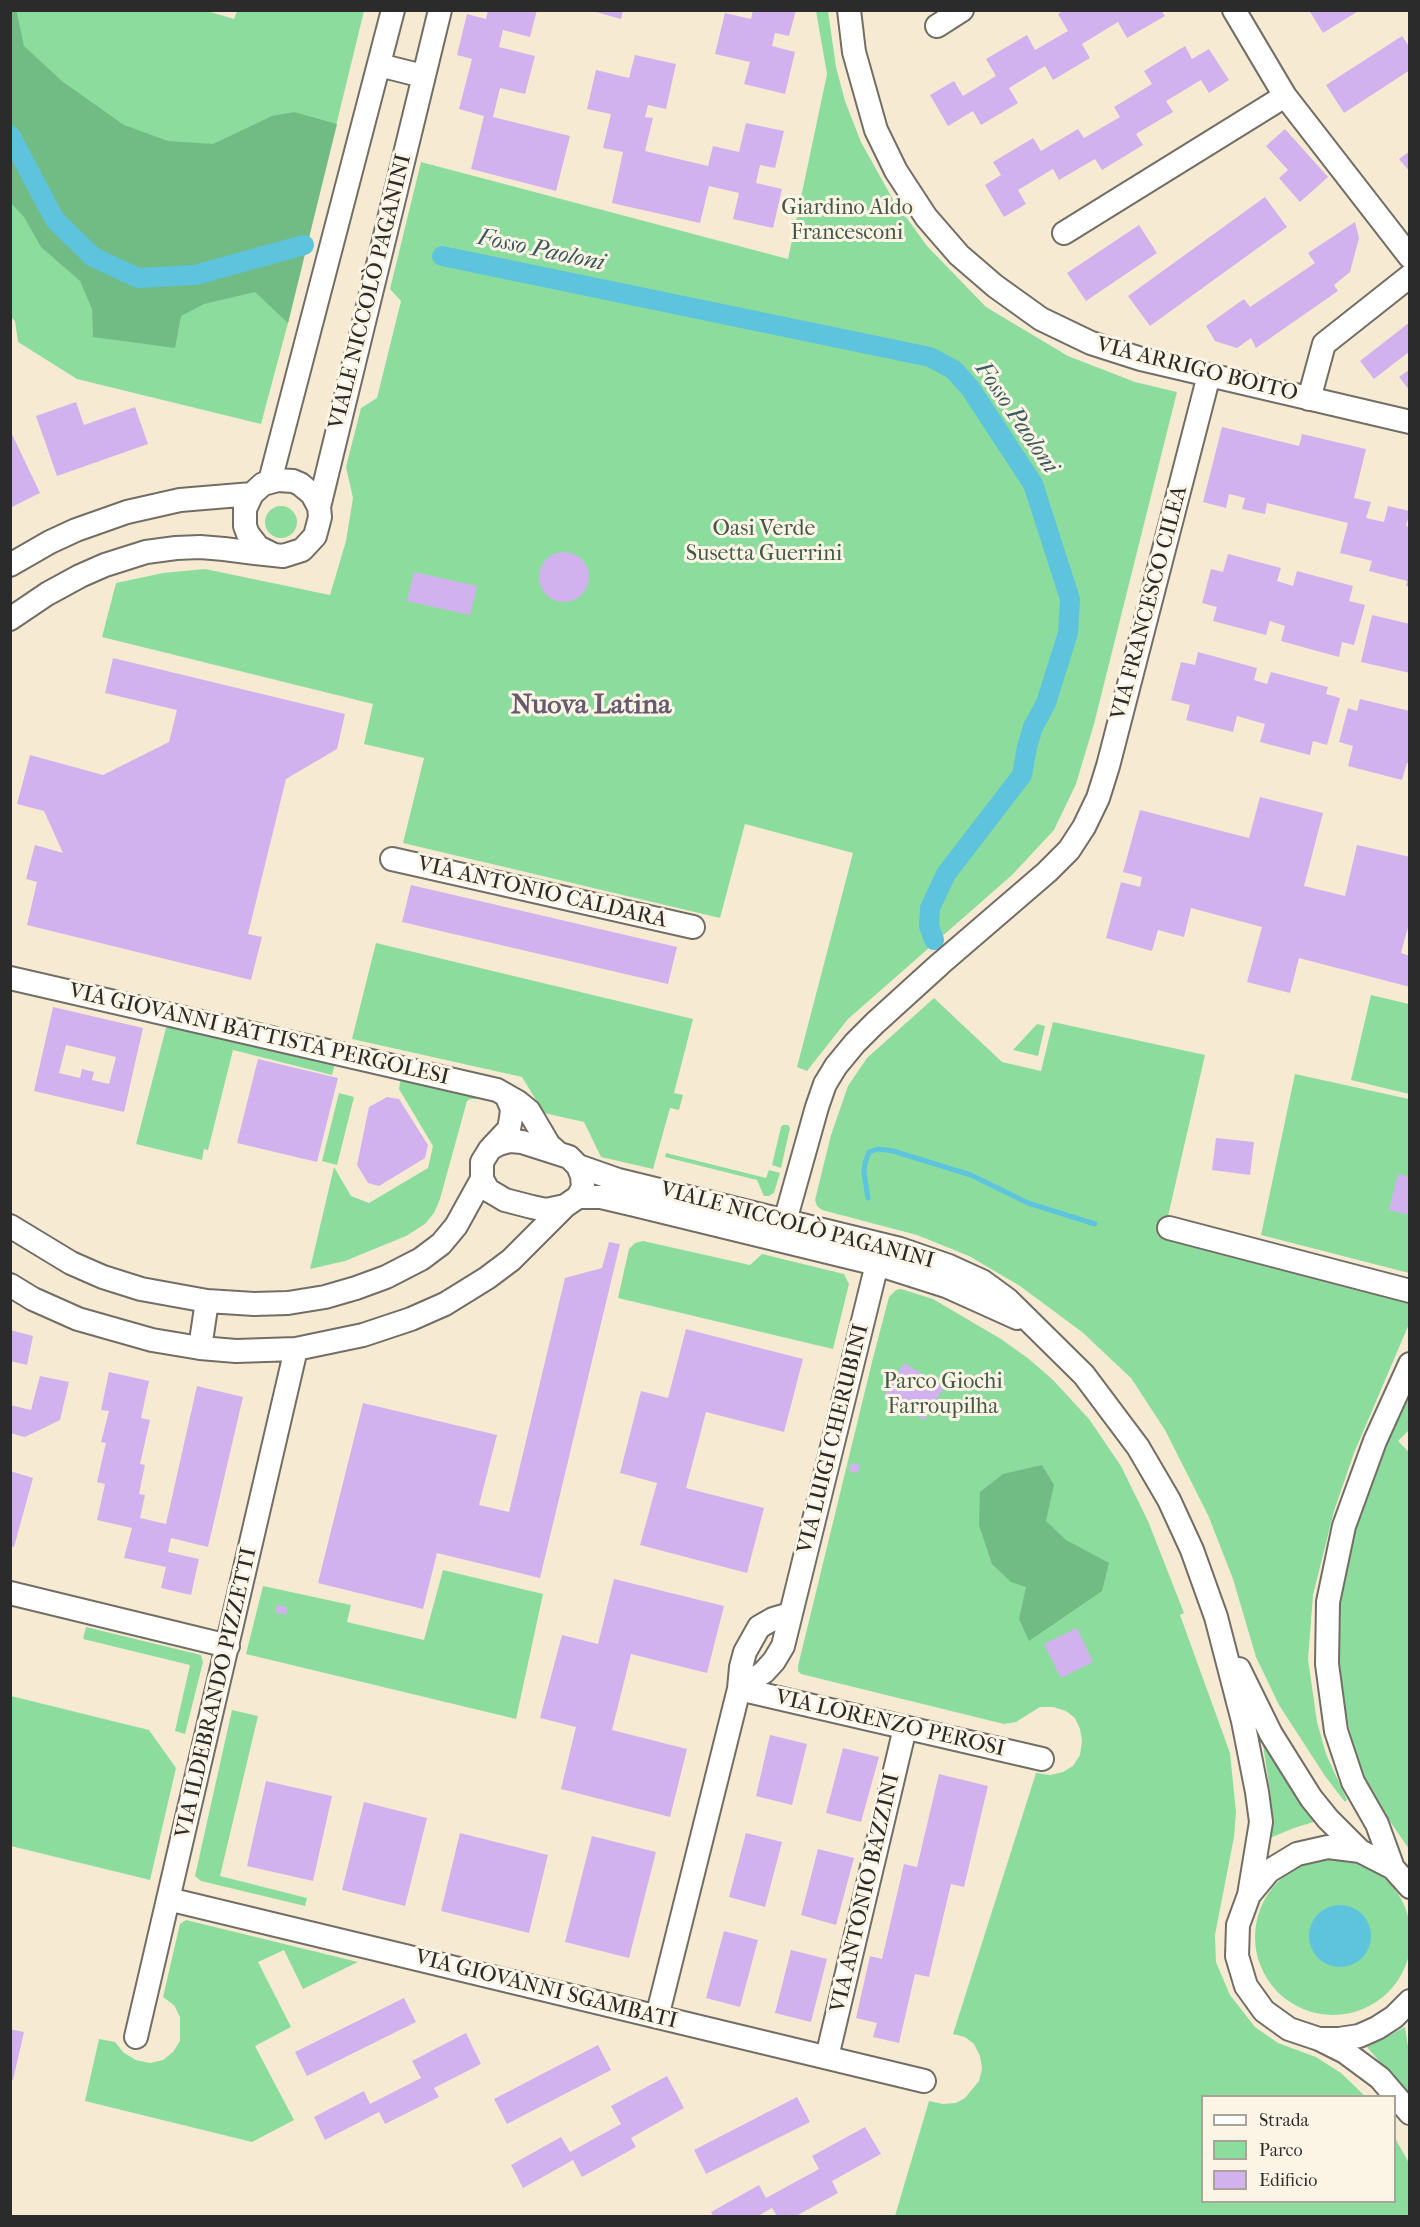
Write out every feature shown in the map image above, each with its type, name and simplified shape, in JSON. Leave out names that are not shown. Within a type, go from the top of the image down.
[{"type":"street","points":[[274,555],[258,548],[248,534],[245,526],[245,509],[261,488],[393,10]]},
{"type":"street","name":"VIALE NICCOLÒ PAGANINI","points":[[10,619],[56,588],[80,576],[146,552],[200,547],[274,555],[293,554],[309,544],[319,527],[319,507],[440,10]]},
{"type":"street","name":"VIA ARRIGO BOITO","points":[[849,10],[854,52],[876,130],[902,180],[927,217],[959,255],[995,286],[1041,320],[1091,343],[1141,359],[1410,422]]},
{"type":"street","points":[[937,26],[962,10]]},
{"type":"street","points":[[1234,10],[1285,96],[1410,257]]},
{"type":"street","points":[[379,64],[423,76]]},
{"type":"street","points":[[1064,233],[1285,96]]},
{"type":"street","points":[[1309,399],[1324,344],[1410,276]]},
{"type":"street","name":"VIA FRANCESCO CILEA","points":[[785,1221],[825,1084],[855,1043],[939,964],[1047,872],[1069,850],[1084,828],[1108,766],[1209,375]]},
{"type":"street","points":[[10,565],[76,530],[127,512],[180,500],[261,488],[285,480],[300,484],[312,494],[319,507]]},
{"type":"street","name":"VIA ANTONIO CALDARA","points":[[392,859],[693,927]]},
{"type":"street","name":"VIA GIOVANNI BATTISTA PERGOLESI","points":[[10,978],[483,1086],[506,1095],[529,1111],[549,1145],[558,1153]]},
{"type":"street","points":[[10,1226],[51,1253],[103,1277],[153,1292],[207,1301],[254,1304],[300,1301],[344,1292],[386,1277],[421,1259],[441,1244],[465,1213],[482,1179],[482,1162],[508,1129],[512,1108],[506,1095]]},
{"type":"street","name":"VIALE NICCOLÒ PAGANINI","points":[[492,1148],[510,1141],[522,1142],[569,1157],[578,1166],[618,1180],[900,1250],[949,1266],[982,1281],[1008,1300],[1084,1375],[1137,1447],[1169,1500],[1192,1550],[1216,1617],[1243,1721],[1257,1792],[1261,1822],[1249,1895]]},
{"type":"street","points":[[10,1285],[56,1310],[89,1323],[152,1340],[200,1348],[248,1351],[296,1348],[363,1335],[411,1319],[445,1304],[480,1283],[511,1260],[572,1202],[583,1187],[578,1166]]},
{"type":"street","name":"VIALE NICCOLÒ PAGANINI","points":[[482,1179],[488,1190],[506,1200],[546,1210],[572,1202],[601,1197],[877,1264],[946,1286],[1034,1326]]},
{"type":"street","points":[[1169,1228],[1410,1291]]},
{"type":"street","name":"VIA LUIGI CHERUBINI","points":[[739,1689],[753,1681],[774,1661],[783,1646],[877,1264]]},
{"type":"street","points":[[200,1348],[207,1301]]},
{"type":"street","name":"VIA ILDEBRANDO PIZZETTI","points":[[136,2037],[296,1348]]},
{"type":"street","points":[[1393,1868],[1377,1824],[1353,1782],[1336,1731],[1327,1664],[1328,1602],[1344,1526],[1375,1441],[1410,1364]]},
{"type":"street","points":[[10,1593],[228,1646]]},
{"type":"street","points":[[657,2017],[739,1689],[745,1652],[759,1626],[772,1619],[790,1614]]},
{"type":"street","name":"VIALE NICCOLÒ PAGANINI","points":[[1216,1617],[1271,1734],[1298,1778],[1328,1819],[1360,1851]]},
{"type":"street","name":"VIA LORENZO PEROSI","points":[[739,1689],[1042,1759]]},
{"type":"street","name":"VIA ANTONIO BAZZINI","points":[[827,2057],[905,1728]]},
{"type":"street","points":[[1395,2095],[1380,2078],[1345,2052],[1319,2038],[1289,2029],[1264,2011],[1246,1986],[1237,1956],[1238,1925],[1249,1895],[1269,1871],[1297,1854],[1328,1847],[1360,1851],[1393,1868],[1410,1887]]},
{"type":"street","name":"VIA GIOVANNI SGAMBATI","points":[[168,1899],[924,2081]]},
{"type":"street","points":[[1319,2038],[1339,2039],[1359,2036],[1394,2017],[1410,2001]]},
{"type":"street","points":[[1396,2097],[1410,2113]]},
{"type":"green space","points":[[204,10],[234,19],[237,11],[364,11],[261,424],[77,379],[18,342],[15,321],[10,316],[10,11]]},
{"type":"green space","points":[[10,11],[17,13],[24,46],[63,82],[124,125],[168,141],[213,144],[272,116],[294,112],[337,124],[288,323],[255,292],[204,304],[181,316],[175,348],[93,337],[92,309],[80,281],[41,247],[24,217],[11,203]]},
{"type":"green space","name":"Oasi Verde Susetta Guerrini","points":[[816,11],[828,11],[836,67],[845,101],[861,142],[891,196],[927,246],[986,307],[1068,356],[1135,382],[1177,392],[1094,724],[1076,784],[1054,830],[1012,875],[848,1019],[807,1071],[797,1067],[853,853],[745,824],[720,918],[403,843],[424,758],[364,744],[373,704],[102,637],[116,583],[163,573],[205,569],[330,595],[346,541],[353,498],[346,467],[361,408],[377,398],[401,301],[390,289],[421,162],[788,259],[827,74]]},
{"type":"green space","points":[[281,506],[292,511],[297,522],[292,533],[281,538],[270,533],[265,522],[270,511]]},
{"type":"green space","points":[[376,943],[693,1019],[674,1093],[683,1095],[679,1110],[670,1108],[653,1169],[601,1157],[584,1122],[544,1113],[522,1077],[352,1039]]},
{"type":"green space","points":[[1371,995],[1409,1004],[1409,1094],[1351,1080]]},
{"type":"green space","points":[[934,998],[1002,1062],[1041,1071],[1053,1022],[1205,1055],[1163,1238],[1409,1299],[1409,1324],[1354,1453],[1334,1511],[1313,1595],[1308,1659],[1317,1722],[1326,1754],[1347,1800],[1345,1802],[1325,1776],[1279,1705],[1256,1657],[1233,1579],[1208,1515],[1165,1430],[1131,1378],[1082,1332],[1020,1286],[969,1256],[917,1235],[822,1210],[817,1206],[815,1200],[831,1135],[848,1086],[867,1058]]},
{"type":"green space","points":[[167,1024],[335,1063],[332,1075],[233,1050],[208,1150],[204,1149],[202,1160],[136,1144]]},
{"type":"green space","points":[[1037,1024],[1045,1026],[1038,1056],[1013,1050]]},
{"type":"green space","points":[[1295,1074],[1409,1099],[1409,1273],[1261,1235]]},
{"type":"green space","points":[[401,1078],[480,1099],[467,1101],[434,1213],[425,1224],[406,1236],[345,1261],[310,1269],[334,1167],[351,1196],[369,1203],[428,1168],[433,1146],[399,1089]]},
{"type":"green space","points":[[339,1093],[354,1097],[337,1165],[322,1161]]},
{"type":"green space","points":[[783,1125],[788,1125],[790,1128],[781,1168],[772,1165]]},
{"type":"green space","points":[[666,1153],[766,1178],[769,1170],[780,1173],[774,1193],[764,1196],[757,1180],[665,1157]]},
{"type":"green space","points":[[643,1241],[750,1265],[762,1254],[844,1274],[849,1284],[833,1349],[618,1298],[629,1249],[635,1243]]},
{"type":"green space","name":"Parco Giochi Farroupilha","points":[[901,1289],[933,1299],[1001,1339],[1029,1359],[1053,1380],[1089,1419],[1121,1466],[1148,1521],[1184,1613],[1180,1615],[1230,1753],[1236,1812],[1234,1837],[1215,1935],[1216,1962],[1230,1995],[1255,2027],[1278,2043],[1316,2057],[1341,2073],[1364,2095],[1201,2095],[1201,2203],[1396,2203],[1396,2140],[1409,2163],[1409,2216],[895,2216],[929,2101],[943,2104],[956,2103],[965,2098],[979,2081],[982,2069],[980,2056],[974,2044],[965,2037],[953,2034],[1036,1773],[1050,1775],[1063,1772],[1073,1766],[1080,1755],[1082,1741],[1075,1718],[1066,1711],[1053,1707],[1040,1707],[1016,1722],[1004,1724],[801,1674],[798,1671],[873,1358],[889,1297],[896,1290]]},
{"type":"green space","points":[[1409,1388],[1409,1430],[1398,1441],[1410,1453],[1409,1849],[1374,1798],[1353,1749],[1341,1685],[1336,1614],[1358,1515],[1389,1429]]},
{"type":"green space","points":[[1042,1465],[1054,1485],[1046,1521],[1066,1540],[1109,1563],[1102,1591],[1029,1641],[1019,1619],[1026,1587],[1011,1582],[992,1564],[979,1525],[980,1492],[1003,1474]]},
{"type":"green space","points":[[443,1570],[543,1594],[516,1719],[246,1654],[263,1586],[351,1605],[347,1622],[424,1640]]},
{"type":"green space","points":[[86,1627],[201,1655],[203,1662],[185,1734],[175,1731],[190,1665],[83,1639]]},
{"type":"green space","points":[[11,1696],[149,1730],[176,1768],[150,1880],[11,1846]]},
{"type":"green space","points":[[232,1710],[258,1716],[220,1876],[307,1898],[305,1906],[201,1881],[195,1876]]},
{"type":"green space","points":[[1261,1731],[1317,1821],[1270,1838],[1270,1792]]},
{"type":"green space","points":[[1333,1859],[1348,1860],[1363,1865],[1377,1872],[1388,1882],[1398,1893],[1405,1907],[1410,1922],[1410,1952],[1405,1967],[1398,1981],[1388,1992],[1377,2002],[1363,2009],[1348,2014],[1333,2015],[1318,2014],[1303,2009],[1289,2002],[1278,1992],[1268,1981],[1261,1967],[1256,1952],[1255,1937],[1256,1922],[1261,1907],[1268,1893],[1278,1882],[1289,1872],[1303,1865],[1318,1860]]},
{"type":"green space","points":[[186,1920],[358,1962],[303,1989],[284,1950],[258,1962],[291,2027],[255,2046],[294,2120],[252,2142],[85,2101],[99,2039],[115,2042],[124,2053],[136,2060],[150,2063],[163,2060],[173,2052],[180,2041],[180,2017],[174,2005],[163,1997],[180,1924]]},
{"type":"green space","points":[[1405,2027],[1409,2053],[1409,2096],[1367,2047]]},
{"type":"water","points":[[1334,1905],[1346,1905],[1362,1914],[1369,1924],[1371,1936],[1369,1948],[1362,1958],[1346,1967],[1334,1967],[1323,1962],[1314,1953],[1309,1942],[1309,1930],[1314,1919],[1323,1910]]},
{"type":"building","points":[[488,10],[537,10],[530,37],[503,30],[499,47],[535,56],[525,94],[500,88],[493,117],[570,136],[556,191],[471,169],[484,116],[459,109],[472,59],[457,55],[467,14],[486,19]]},
{"type":"building","points":[[589,10],[623,10],[621,19]]},
{"type":"building","points":[[753,10],[796,10],[789,36],[775,33],[772,46],[795,52],[785,94],[744,84],[750,62],[715,54],[725,13],[751,19]]},
{"type":"building","points":[[1064,10],[1161,10],[1165,16],[1127,38],[1118,22],[1082,44],[1090,58],[1053,80],[1045,66],[1009,88],[1018,103],[981,125],[973,111],[948,126],[930,95],[954,81],[963,96],[996,76],[986,59],[1027,35],[1035,50],[1068,31],[1058,14]]},
{"type":"building","points":[[1309,10],[1360,10],[1323,33]]},
{"type":"building","points":[[1402,36],[1410,48],[1410,70],[1344,113],[1326,85]]},
{"type":"building","points":[[1185,46],[1192,59],[1209,49],[1229,80],[1209,93],[1201,80],[1166,101],[1173,112],[1136,134],[1143,145],[1102,170],[1095,159],[1059,180],[1053,169],[1018,190],[1026,204],[1004,217],[985,185],[1001,175],[993,162],[1033,138],[1041,151],[1078,129],[1084,138],[1120,117],[1114,107],[1152,84],[1144,71]]},
{"type":"building","points":[[635,55],[676,64],[666,109],[648,105],[645,117],[653,118],[645,151],[708,166],[713,146],[739,152],[746,123],[784,131],[775,168],[760,165],[756,183],[782,189],[773,228],[733,219],[739,193],[709,186],[700,223],[612,203],[623,152],[603,148],[611,114],[587,109],[596,70],[629,78]]},
{"type":"building","points":[[1285,129],[1328,177],[1300,202],[1279,178],[1288,170],[1266,146]]},
{"type":"building","points":[[1410,151],[1410,172],[1399,159]]},
{"type":"building","points":[[1265,197],[1287,227],[1150,326],[1128,296]]},
{"type":"building","points":[[1355,222],[1359,238],[1350,272],[1334,285],[1338,291],[1256,348],[1251,338],[1237,348],[1215,341],[1206,326],[1244,299],[1250,307],[1315,263],[1308,253]]},
{"type":"building","points":[[1139,225],[1157,253],[1086,301],[1067,273]]},
{"type":"building","points":[[1410,322],[1410,351],[1374,379],[1360,361]]},
{"type":"building","points":[[1410,369],[1410,391],[1399,377]]},
{"type":"building","points":[[76,402],[84,425],[135,407],[148,444],[57,476],[36,416]]},
{"type":"building","points":[[1222,427],[1299,446],[1302,434],[1366,449],[1354,498],[1371,502],[1366,518],[1384,522],[1388,506],[1410,511],[1406,526],[1410,527],[1410,587],[1406,586],[1407,581],[1369,571],[1372,561],[1340,553],[1348,523],[1267,503],[1265,514],[1242,509],[1245,498],[1229,494],[1226,508],[1203,502]]},
{"type":"building","points":[[10,430],[40,493],[10,508]]},
{"type":"building","points":[[559,552],[569,552],[582,559],[589,572],[589,582],[582,595],[569,602],[559,602],[550,598],[543,591],[539,582],[539,572],[543,563],[550,556]]},
{"type":"building","points":[[1228,554],[1281,568],[1277,581],[1293,586],[1297,571],[1353,586],[1349,601],[1365,605],[1354,645],[1342,642],[1339,657],[1281,641],[1285,626],[1270,621],[1266,635],[1213,621],[1217,607],[1202,603],[1211,569],[1223,572]]},
{"type":"building","points":[[414,572],[477,586],[470,615],[407,601]]},
{"type":"building","points":[[1372,615],[1410,624],[1410,673],[1361,662]]},
{"type":"building","points":[[1198,652],[1257,668],[1254,680],[1267,684],[1271,672],[1328,687],[1326,694],[1340,698],[1327,745],[1313,741],[1310,755],[1260,742],[1265,724],[1237,716],[1233,732],[1186,720],[1190,705],[1171,700],[1181,662],[1195,665]]},
{"type":"building","points":[[113,658],[345,714],[337,749],[286,779],[248,934],[262,937],[251,980],[27,925],[37,882],[26,879],[35,845],[63,853],[44,811],[17,804],[30,755],[103,775],[169,742],[177,710],[105,693]]},
{"type":"building","points":[[1360,699],[1410,711],[1410,763],[1407,763],[1402,780],[1348,766],[1353,746],[1339,742],[1348,708],[1357,711]]},
{"type":"building","points":[[1260,797],[1323,813],[1304,886],[1345,896],[1357,845],[1410,857],[1410,920],[1401,953],[1410,956],[1410,987],[1299,958],[1290,993],[1247,982],[1262,927],[1191,908],[1184,937],[1158,930],[1152,951],[1106,938],[1121,882],[1140,887],[1142,877],[1123,872],[1140,810],[1249,838]]},
{"type":"building","points":[[411,885],[677,947],[668,984],[402,922]]},
{"type":"building","points":[[53,1007],[143,1028],[124,1112],[34,1091]],"holes":[[[66,1045],[116,1057],[109,1084],[92,1080],[94,1072],[82,1069],[80,1078],[59,1073]]]},
{"type":"building","points":[[258,1059],[338,1078],[317,1162],[237,1143]]},
{"type":"building","points":[[387,1097],[399,1099],[428,1145],[425,1158],[379,1186],[368,1183],[357,1165],[369,1107]]},
{"type":"building","points":[[1216,1138],[1254,1142],[1250,1175],[1212,1170]]},
{"type":"building","points":[[1398,1174],[1410,1177],[1410,1215],[1389,1210]]},
{"type":"building","points":[[609,1242],[620,1244],[540,1578],[437,1553],[423,1609],[318,1583],[363,1403],[497,1435],[479,1505],[509,1512],[565,1278],[602,1268]]},
{"type":"building","points":[[686,1329],[803,1359],[784,1432],[706,1412],[686,1488],[764,1508],[747,1573],[640,1545],[657,1483],[620,1473],[641,1391],[668,1398]]},
{"type":"building","points":[[10,1330],[33,1336],[27,1365],[10,1361]]},
{"type":"building","points":[[904,1363],[944,1387],[924,1420],[884,1396]]},
{"type":"building","points":[[109,1372],[149,1381],[141,1418],[150,1420],[140,1464],[145,1465],[139,1494],[145,1495],[140,1518],[166,1524],[197,1386],[243,1397],[208,1547],[171,1538],[168,1552],[199,1559],[191,1595],[161,1588],[166,1567],[124,1558],[132,1528],[97,1520],[105,1484],[97,1482],[106,1443],[101,1442],[109,1411],[101,1410]]},
{"type":"building","points":[[40,1376],[69,1382],[60,1420],[25,1437],[10,1433],[10,1405],[31,1410]]},
{"type":"building","points":[[851,1463],[860,1465],[858,1473],[849,1471]]},
{"type":"building","points":[[10,1471],[33,1478],[14,1547],[10,1546]]},
{"type":"building","points":[[614,1579],[724,1606],[707,1673],[631,1654],[612,1730],[687,1749],[670,1817],[561,1789],[576,1727],[540,1718],[562,1635],[598,1644]]},
{"type":"building","points":[[277,1605],[287,1607],[286,1615],[275,1612]]},
{"type":"building","points":[[1077,1628],[1093,1662],[1061,1678],[1044,1644]]},
{"type":"building","points":[[770,1735],[807,1744],[792,1805],[756,1796]]},
{"type":"building","points":[[843,1748],[879,1757],[861,1822],[826,1813]]},
{"type":"building","points":[[939,1774],[988,1786],[964,1887],[951,1884],[929,1977],[915,1974],[899,2043],[873,2037],[877,2023],[856,2018],[870,1956],[882,1959],[904,1864],[917,1867]]},
{"type":"building","points":[[266,1781],[332,1796],[313,1881],[247,1866]]},
{"type":"building","points":[[364,1802],[427,1818],[405,1906],[342,1890]]},
{"type":"building","points":[[460,1833],[548,1855],[529,1933],[441,1911]]},
{"type":"building","points":[[746,1833],[782,1842],[765,1907],[729,1897]]},
{"type":"building","points":[[592,1836],[656,1852],[629,1958],[565,1942]]},
{"type":"building","points":[[818,1849],[854,1858],[836,1925],[801,1915]]},
{"type":"building","points":[[724,1931],[758,1940],[740,2007],[706,1998]]},
{"type":"building","points":[[791,1950],[827,1959],[811,2022],[775,2013]]},
{"type":"building","points":[[404,1998],[416,2022],[307,2076],[295,2052]]},
{"type":"building","points":[[10,2029],[24,2032],[13,2080],[10,2080]]},
{"type":"building","points":[[466,2033],[481,2064],[434,2088],[439,2097],[385,2124],[379,2112],[325,2140],[314,2117],[364,2091],[370,2104],[421,2078],[412,2061]]},
{"type":"building","points":[[598,2045],[611,2070],[507,2124],[494,2099]]},
{"type":"building","points":[[667,2076],[684,2108],[631,2138],[636,2147],[582,2177],[573,2160],[523,2188],[511,2165],[561,2137],[570,2152],[621,2124],[611,2106]]},
{"type":"building","points":[[797,2097],[810,2122],[706,2174],[694,2150]]},
{"type":"building","points":[[865,2127],[881,2154],[832,2181],[838,2193],[796,2216],[777,2216],[772,2208],[758,2216],[713,2216],[711,2212],[759,2185],[766,2198],[819,2169],[812,2156]]},
{"type":"waterway","name":"Fosso Paoloni","points":[[10,135],[55,220],[93,257],[138,278],[195,275],[304,245]]},
{"type":"waterway","name":"Fosso Paoloni","points":[[442,256],[930,357],[954,370],[970,388],[1033,484],[1070,599],[1068,633],[1046,703],[1033,727],[1022,775],[946,874],[930,908],[929,926],[934,940]]},
{"type":"waterway","points":[[868,1198],[864,1173],[865,1163],[869,1152],[878,1149],[893,1151],[971,1175],[1028,1203],[1095,1224]]},
{"type":"district","name":"Nuova Latina","points":[[591,706]]},
{"type":"park label","name":"Giardino Aldo Francesconi","points":[[847,222]]}]
